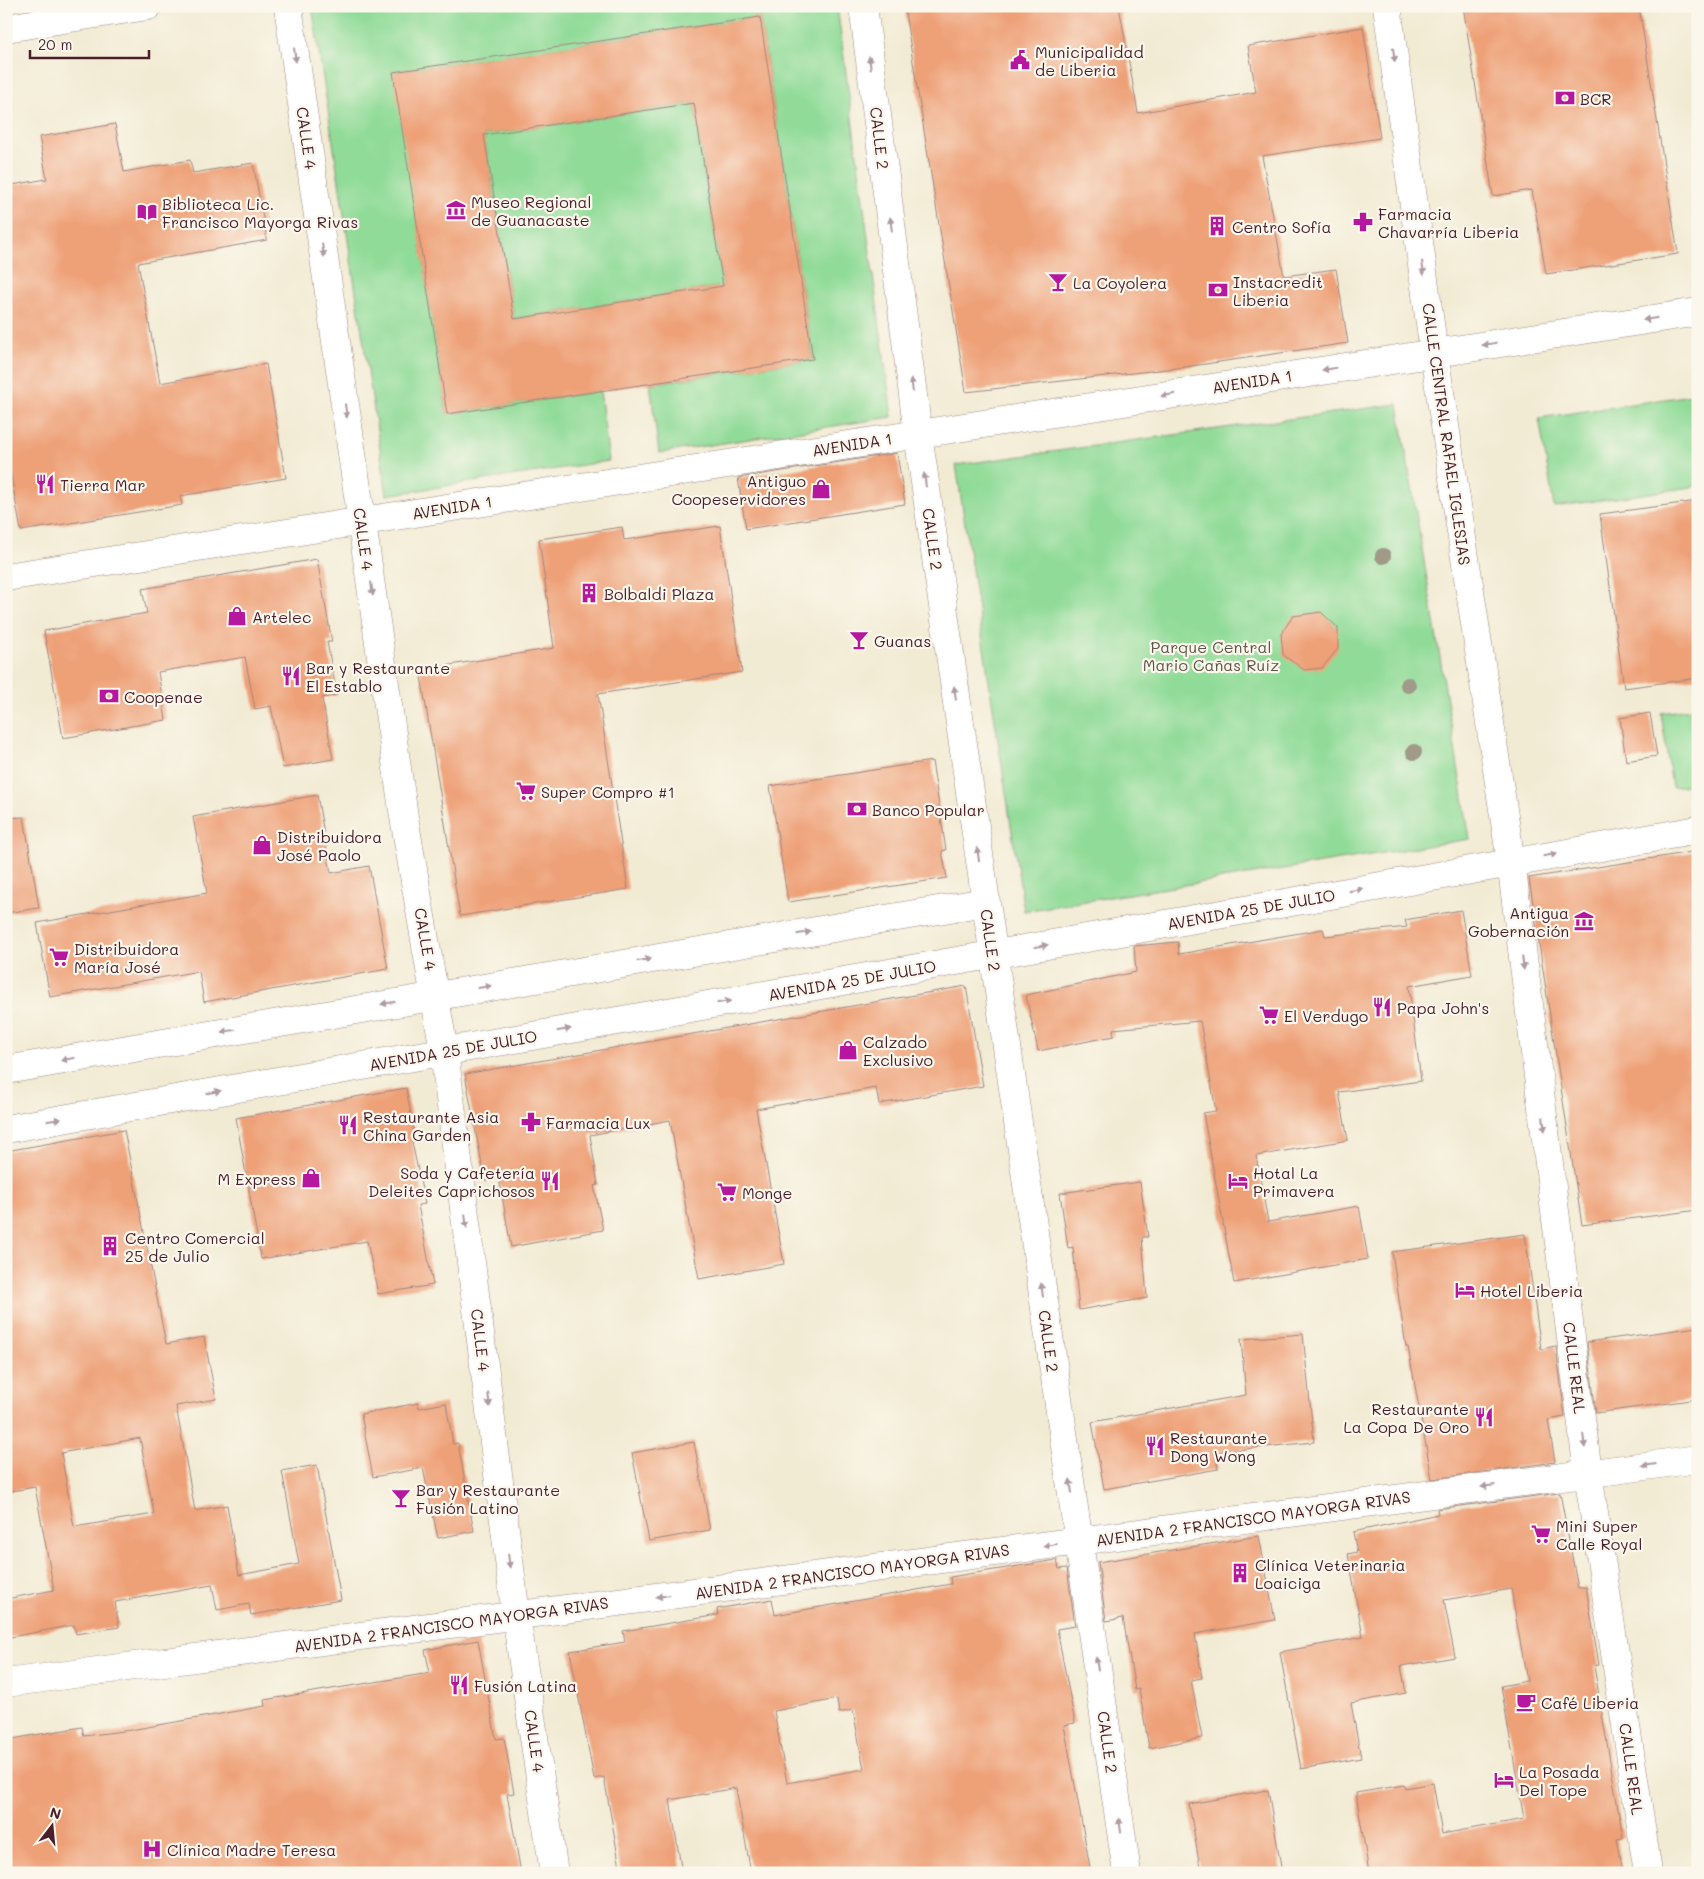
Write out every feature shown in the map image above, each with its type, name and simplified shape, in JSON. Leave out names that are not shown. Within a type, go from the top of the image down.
[{"type":"street","points":[[6,28],[148,6]]},
{"type":"street","name":"CALLE 4","points":[[288,6],[404,818],[436,995],[444,1051],[516,1616],[554,1873]]},
{"type":"street","name":"CALLE 2","points":[[863,6],[918,434],[1127,1873]]},
{"type":"street","name":"CALLE CENTRAL RAFAEL IGLESIAS","points":[[1387,6],[1434,353],[1511,862]]},
{"type":"street","name":"AVENIDA 1","points":[[6,577],[1698,312]]},
{"type":"street","name":"AVENIDA 25 DE JULIO","points":[[6,1128],[1698,830]]},
{"type":"street","name":"CALLE REAL","points":[[1511,862],[1588,1473],[1648,1873]]},
{"type":"street","points":[[6,1070],[985,902]]},
{"type":"street","name":"AVENIDA 2 FRANCISCO MAYORGA RIVAS","points":[[6,1684],[1698,1459]]},
{"type":"green space","points":[[312,6],[837,6],[892,417],[659,453],[650,384],[813,359],[760,17],[394,72],[447,414],[600,391],[609,461],[387,495]]},
{"type":"green space","points":[[694,103],[723,286],[514,319],[484,135]]},
{"type":"green space","points":[[1698,394],[1698,486],[1554,507],[1539,418]]},
{"type":"green space","name":"Parque Central Mario Cañas Ruíz","points":[[1398,404],[1470,839],[1024,911],[956,465]]},
{"type":"green space","points":[[1698,708],[1698,784],[1672,787],[1661,713]]},
{"type":"building","points":[[904,6],[1119,6],[1138,113],[1256,92],[1248,46],[1363,27],[1380,138],[1262,156],[1284,276],[1336,269],[1348,343],[1185,367],[966,392]]},
{"type":"building","name":"BCR","points":[[1463,6],[1639,6],[1678,254],[1546,274],[1532,190],[1493,196]]},
{"type":"building","name":"Museo Regional de Guanacaste","points":[[760,17],[813,359],[447,414],[393,72]],"holes":[[[694,103],[723,286],[514,319],[484,135]]]},
{"type":"building","points":[[115,124],[124,172],[190,160],[193,173],[253,163],[267,240],[138,263],[160,383],[266,364],[286,478],[180,496],[182,505],[21,531],[6,448],[6,186],[47,179],[39,137]]},
{"type":"building","name":"Antiguo Coopeservidores","points":[[897,453],[905,504],[746,529],[738,478]]},
{"type":"building","points":[[1698,501],[1698,678],[1624,688],[1600,514]]},
{"type":"building","name":"Super Compro #1","points":[[720,526],[742,672],[598,694],[628,889],[460,916],[420,670],[554,648],[539,539],[622,527],[624,540]]},
{"type":"building","points":[[317,559],[332,642],[327,642],[337,695],[322,698],[333,759],[283,768],[271,706],[255,709],[245,657],[158,672],[166,720],[63,738],[44,631],[147,613],[142,589]]},
{"type":"building","points":[[1321,612],[1338,628],[1338,649],[1322,668],[1304,670],[1283,655],[1281,634],[1293,616]]},
{"type":"building","points":[[1650,713],[1657,756],[1626,761],[1620,718]]},
{"type":"building","name":"Banco Popular","points":[[932,761],[946,850],[942,851],[947,878],[788,902],[770,786]]},
{"type":"building","points":[[317,795],[331,873],[369,866],[388,969],[204,1002],[199,971],[50,997],[37,923],[207,893],[193,817]]},
{"type":"building","points":[[24,817],[39,908],[6,913],[6,818]]},
{"type":"building","points":[[1698,851],[1698,1210],[1582,1225],[1529,878]]},
{"type":"building","points":[[1461,910],[1472,975],[1409,986],[1421,1081],[1339,1092],[1348,1140],[1256,1156],[1268,1222],[1359,1206],[1368,1259],[1234,1283],[1203,1113],[1216,1111],[1200,1021],[1113,1029],[1114,1036],[1038,1051],[1026,995],[1136,972],[1134,946],[1178,942],[1179,954],[1323,929],[1325,936],[1407,927],[1405,920]]},
{"type":"building","points":[[966,986],[983,1086],[879,1104],[876,1088],[756,1109],[784,1264],[699,1279],[670,1120],[590,1135],[598,1185],[594,1186],[603,1230],[511,1247],[499,1178],[485,1181],[465,1074]]},
{"type":"building","points":[[406,1088],[416,1141],[412,1142],[425,1204],[418,1205],[433,1285],[378,1294],[367,1241],[261,1259],[236,1118]]},
{"type":"building","points":[[124,1130],[166,1344],[204,1337],[216,1399],[176,1406],[195,1511],[227,1505],[239,1575],[299,1564],[282,1471],[317,1465],[341,1600],[251,1615],[249,1604],[217,1610],[212,1585],[115,1602],[119,1627],[76,1634],[74,1625],[6,1638],[6,1599],[54,1590],[35,1487],[6,1492],[6,1151]],"holes":[[[140,1438],[154,1514],[74,1527],[61,1453]]]},
{"type":"building","points":[[1140,1182],[1148,1237],[1142,1237],[1147,1298],[1079,1310],[1073,1247],[1068,1248],[1060,1193]]},
{"type":"building","points":[[1525,1234],[1541,1349],[1556,1346],[1565,1417],[1548,1420],[1555,1462],[1432,1479],[1408,1347],[1406,1347],[1392,1252]]},
{"type":"building","points":[[1698,1327],[1698,1399],[1596,1413],[1587,1342]]},
{"type":"building","points":[[1303,1334],[1314,1442],[1215,1452],[1218,1469],[1104,1489],[1092,1422],[1246,1395],[1241,1339]]},
{"type":"building","points":[[418,1403],[419,1408],[446,1403],[453,1444],[458,1443],[474,1531],[438,1538],[423,1468],[373,1477],[361,1414]]},
{"type":"building","points":[[694,1442],[710,1530],[649,1541],[632,1453]]},
{"type":"building","points":[[1560,1493],[1578,1588],[1586,1587],[1599,1665],[1594,1666],[1623,1838],[1617,1839],[1623,1873],[1369,1873],[1356,1793],[1404,1785],[1405,1788],[1433,1783],[1442,1834],[1524,1819],[1501,1686],[1527,1681],[1511,1589],[1444,1600],[1455,1657],[1401,1666],[1406,1693],[1351,1703],[1361,1758],[1301,1769],[1280,1652],[1363,1637],[1348,1554],[1357,1552],[1353,1532],[1438,1514],[1437,1509]]},
{"type":"building","points":[[1259,1536],[1275,1620],[1195,1634],[1202,1678],[1191,1680],[1202,1738],[1149,1748],[1139,1689],[1135,1690],[1123,1618],[1106,1621],[1098,1562]]},
{"type":"building","points":[[1057,1560],[1059,1569],[1067,1568],[1075,1626],[1057,1629],[1075,1723],[1064,1725],[1091,1873],[751,1873],[736,1788],[670,1800],[682,1873],[621,1873],[604,1777],[594,1779],[570,1651],[625,1642],[623,1631],[718,1615],[717,1609],[772,1599],[775,1615],[951,1584],[950,1577]],"holes":[[[837,1699],[839,1713],[853,1710],[864,1769],[787,1783],[774,1711]]]},
{"type":"building","points":[[478,1640],[496,1739],[504,1738],[514,1793],[507,1794],[521,1873],[6,1873],[6,1740],[82,1727],[84,1736],[131,1730],[265,1706],[264,1700],[430,1673],[425,1650]]},
{"type":"building","points":[[1268,1790],[1282,1873],[1201,1873],[1189,1804]]},
{"type":"place","name":"Municipalidad de Liberia","points":[[1020,60]]},
{"type":"place","name":"BCR","points":[[1565,98]]},
{"type":"place","name":"Museo Regional de Guanacaste","points":[[456,210]]},
{"type":"place","name":"Biblioteca Lic. Francisco Mayorga Rivas","points":[[147,212]]},
{"type":"place","name":"Farmacia Chavarría Liberia","points":[[1363,222]]},
{"type":"place","name":"Centro Sofía","points":[[1217,226]]},
{"type":"place","name":"La Coyolera","points":[[1058,282]]},
{"type":"place","name":"Instacredit Liberia","points":[[1218,290]]},
{"type":"place","name":"Tierra Mar","points":[[45,484]]},
{"type":"place","name":"Antiguo Coopeservidores","points":[[821,489]]},
{"type":"place","name":"Bolbaldi Plaza","points":[[589,593]]},
{"type":"place","name":"Artelec","points":[[237,616]]},
{"type":"place","name":"Guanas","points":[[859,640]]},
{"type":"place","name":"Bar y Restaurante El Establo","points":[[291,676]]},
{"type":"place","name":"Coopenae","points":[[109,696]]},
{"type":"place","name":"Super Compro #1","points":[[526,791]]},
{"type":"place","name":"Banco Popular","points":[[857,809]]},
{"type":"place","name":"Distribuidora José Paolo","points":[[262,845]]},
{"type":"place","name":"Antigua Gobernación","points":[[1584,921]]},
{"type":"place","name":"Distribuidora María José","points":[[59,957]]},
{"type":"place","name":"Papa John's","points":[[1382,1007]]},
{"type":"place","name":"El Verdugo","points":[[1269,1015]]},
{"type":"place","name":"Calzado Exclusivo","points":[[848,1050]]},
{"type":"place","name":"Farmacia Lux","points":[[531,1122]]},
{"type":"place","name":"Restaurante Asia China Garden","points":[[348,1125]]},
{"type":"place","name":"M Express","points":[[311,1178]]},
{"type":"place","name":"Soda y Cafetería Deleites Caprichosos","points":[[550,1181]]},
{"type":"place","name":"Hotal La Primavera","points":[[1238,1181]]},
{"type":"place","name":"Monge","points":[[727,1192]]},
{"type":"place","name":"Centro Comercial 25 de Julio","points":[[110,1246]]},
{"type":"place","name":"Hotel Liberia","points":[[1465,1290]]},
{"type":"place","name":"Restaurante La Copa De Oro","points":[[1484,1417]]},
{"type":"place","name":"Restaurante Dong Wong","points":[[1155,1446]]},
{"type":"place","name":"Bar y Restaurante Fusión Latino","points":[[401,1498]]},
{"type":"place","name":"Mini Super Calle Royal","points":[[1541,1534]]},
{"type":"place","name":"Clínica Veterinaria Loaiciga","points":[[1240,1573]]},
{"type":"place","name":"Fusión Latina","points":[[459,1685]]},
{"type":"place","name":"Café Liberia","points":[[1526,1702]]},
{"type":"place","name":"La Posada Del Tope","points":[[1504,1780]]},
{"type":"place","name":"Clínica Madre Teresa","points":[[152,1849]]}]
